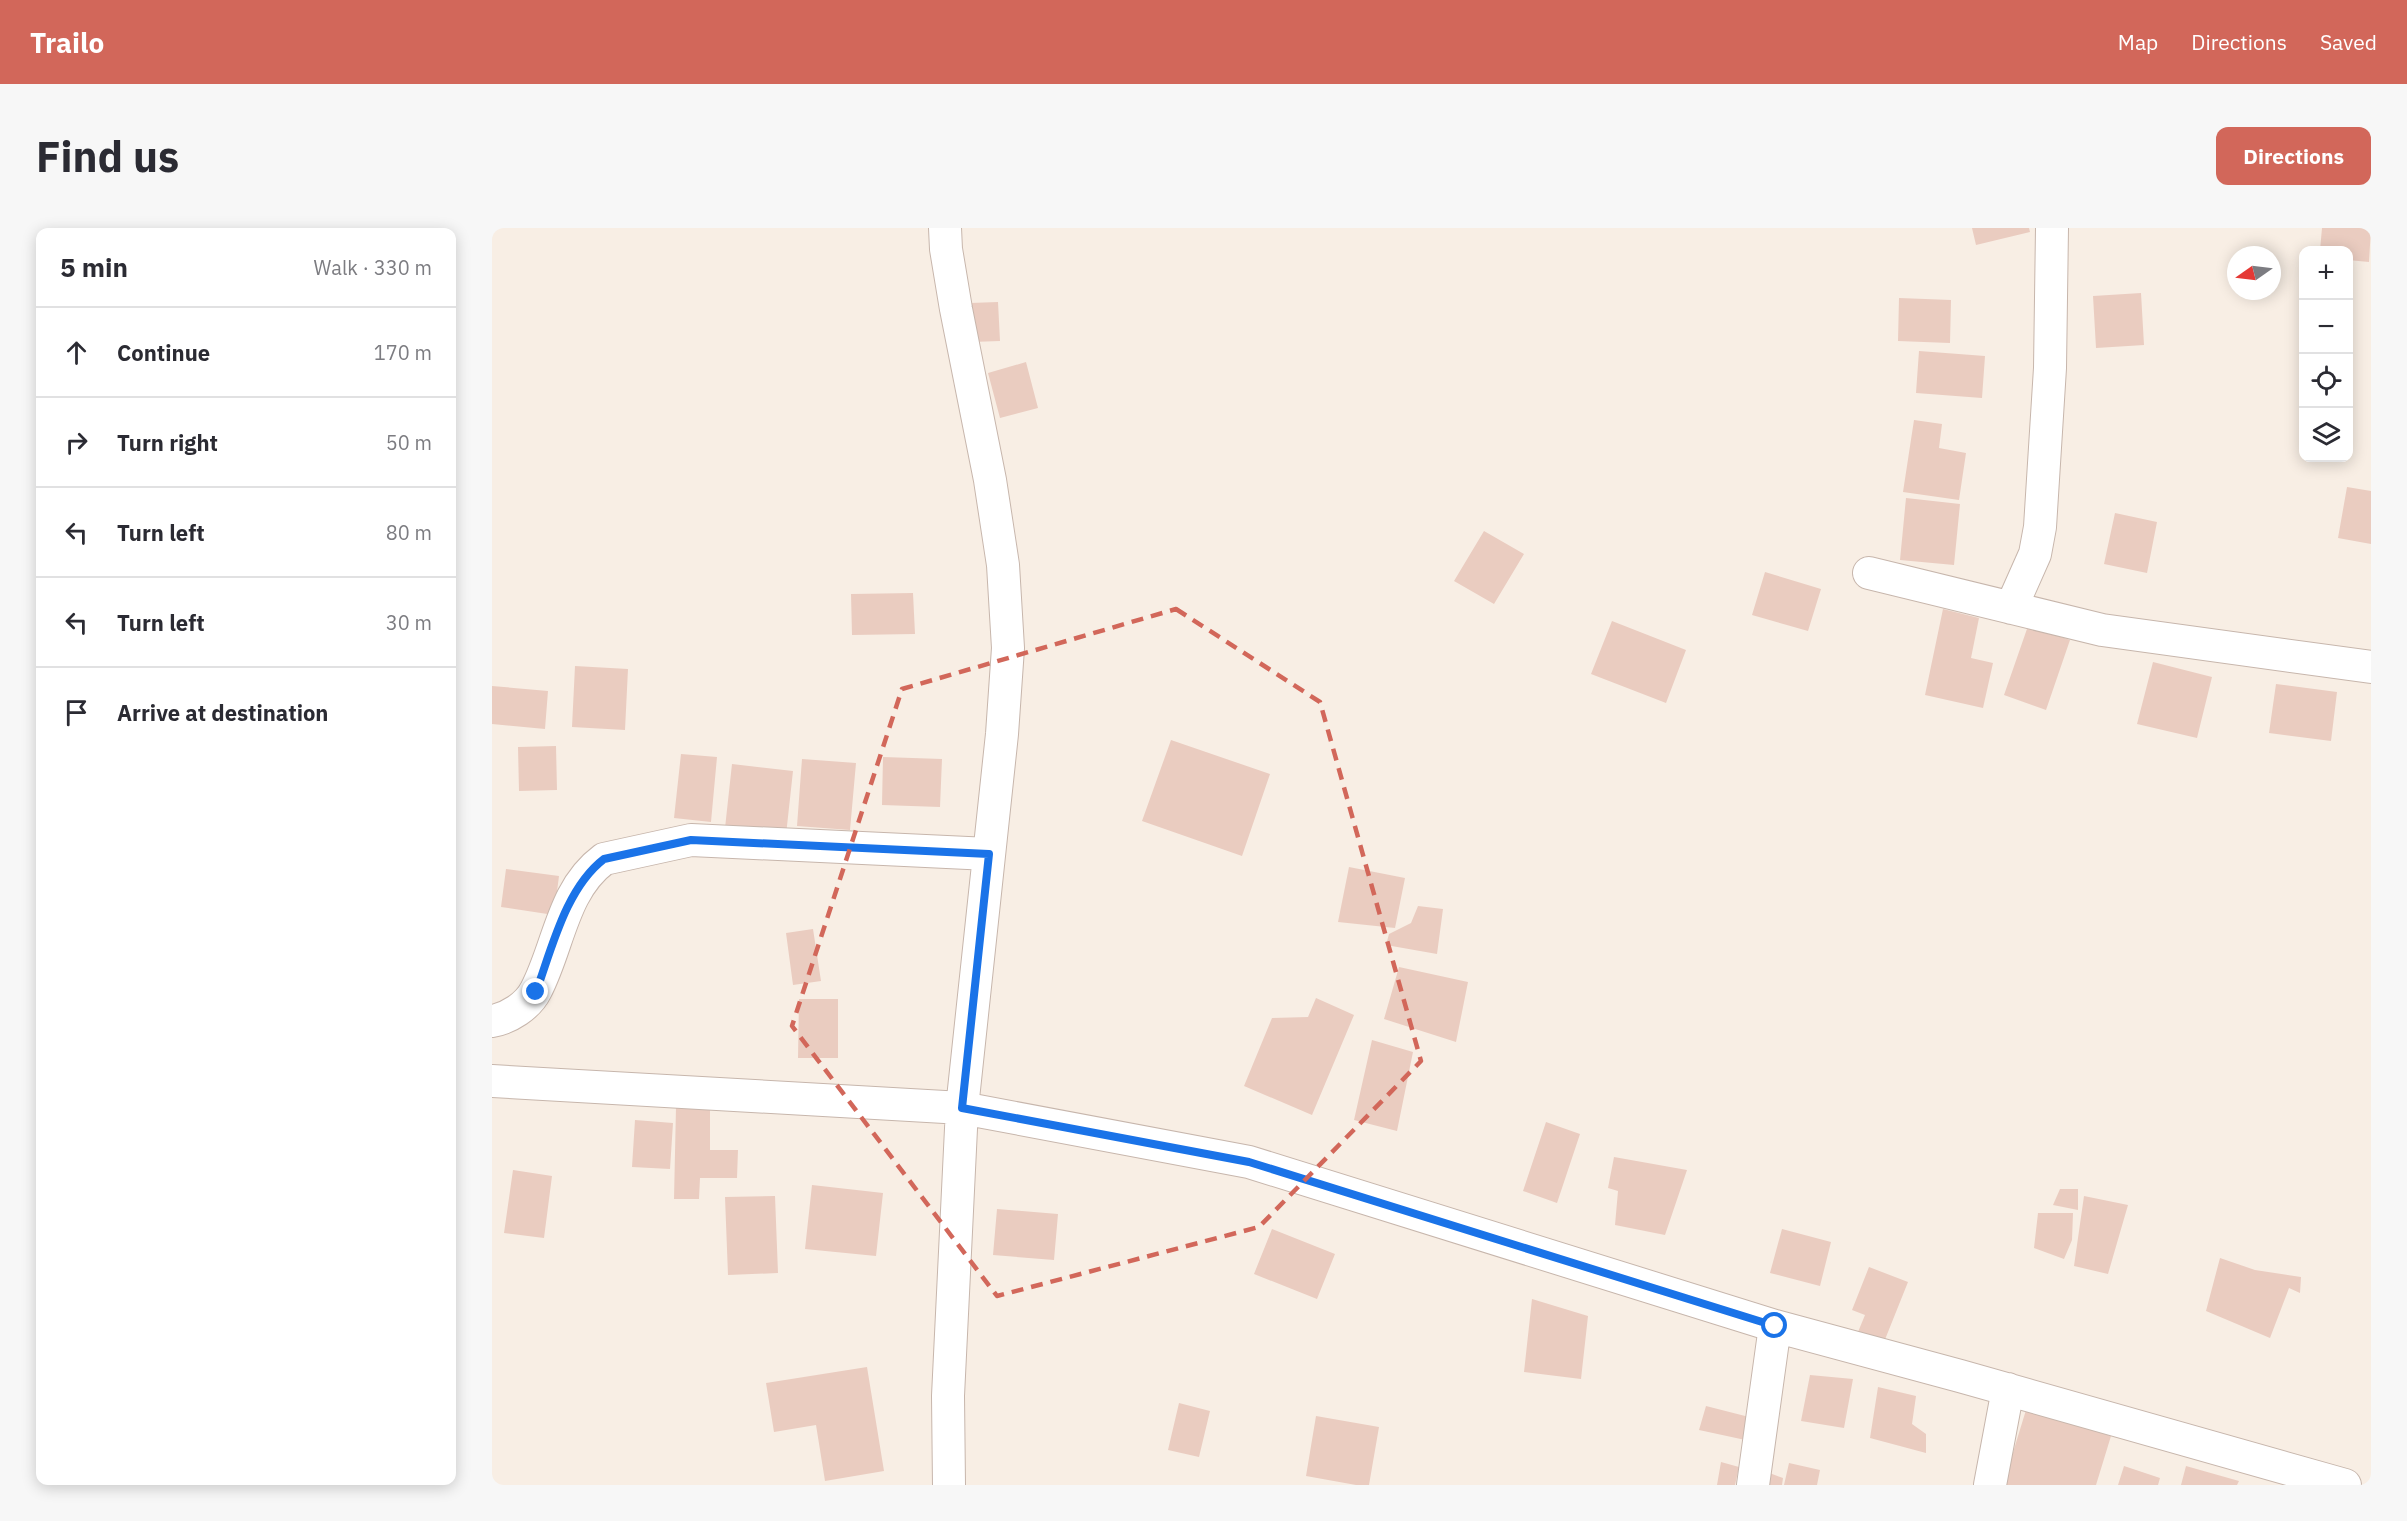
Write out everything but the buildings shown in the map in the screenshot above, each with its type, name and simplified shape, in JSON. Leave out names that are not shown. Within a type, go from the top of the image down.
[{"type":"street","points":[[945,228],[946,249],[956,309],[990,480],[1003,565],[1008,648],[1002,734],[962,1108],[948,1396],[949,1485]]},
{"type":"street","points":[[2011,608],[2035,554],[2040,527],[2050,368],[2052,228]]},
{"type":"street","points":[[1869,573],[2102,630],[2371,667]]},
{"type":"street","points":[[492,1021],[516,1012],[536,992],[575,893],[593,867],[604,859],[691,840],[989,854]]},
{"type":"street","points":[[492,1081],[962,1108],[1249,1162],[1775,1326],[2008,1389],[2345,1485]]},
{"type":"street","points":[[1753,1485],[1775,1326]]},
{"type":"street","points":[[1990,1485],[2008,1389]]},
{"type":"highlighted area","points":[[1176,609],[1320,702],[1421,1061],[1259,1227],[997,1296],[792,1026],[902,689]]},
{"type":"route","points":[[536,992],[575,893],[593,867],[604,859],[691,840],[989,854],[962,1108],[1249,1162],[1775,1326]]}]
